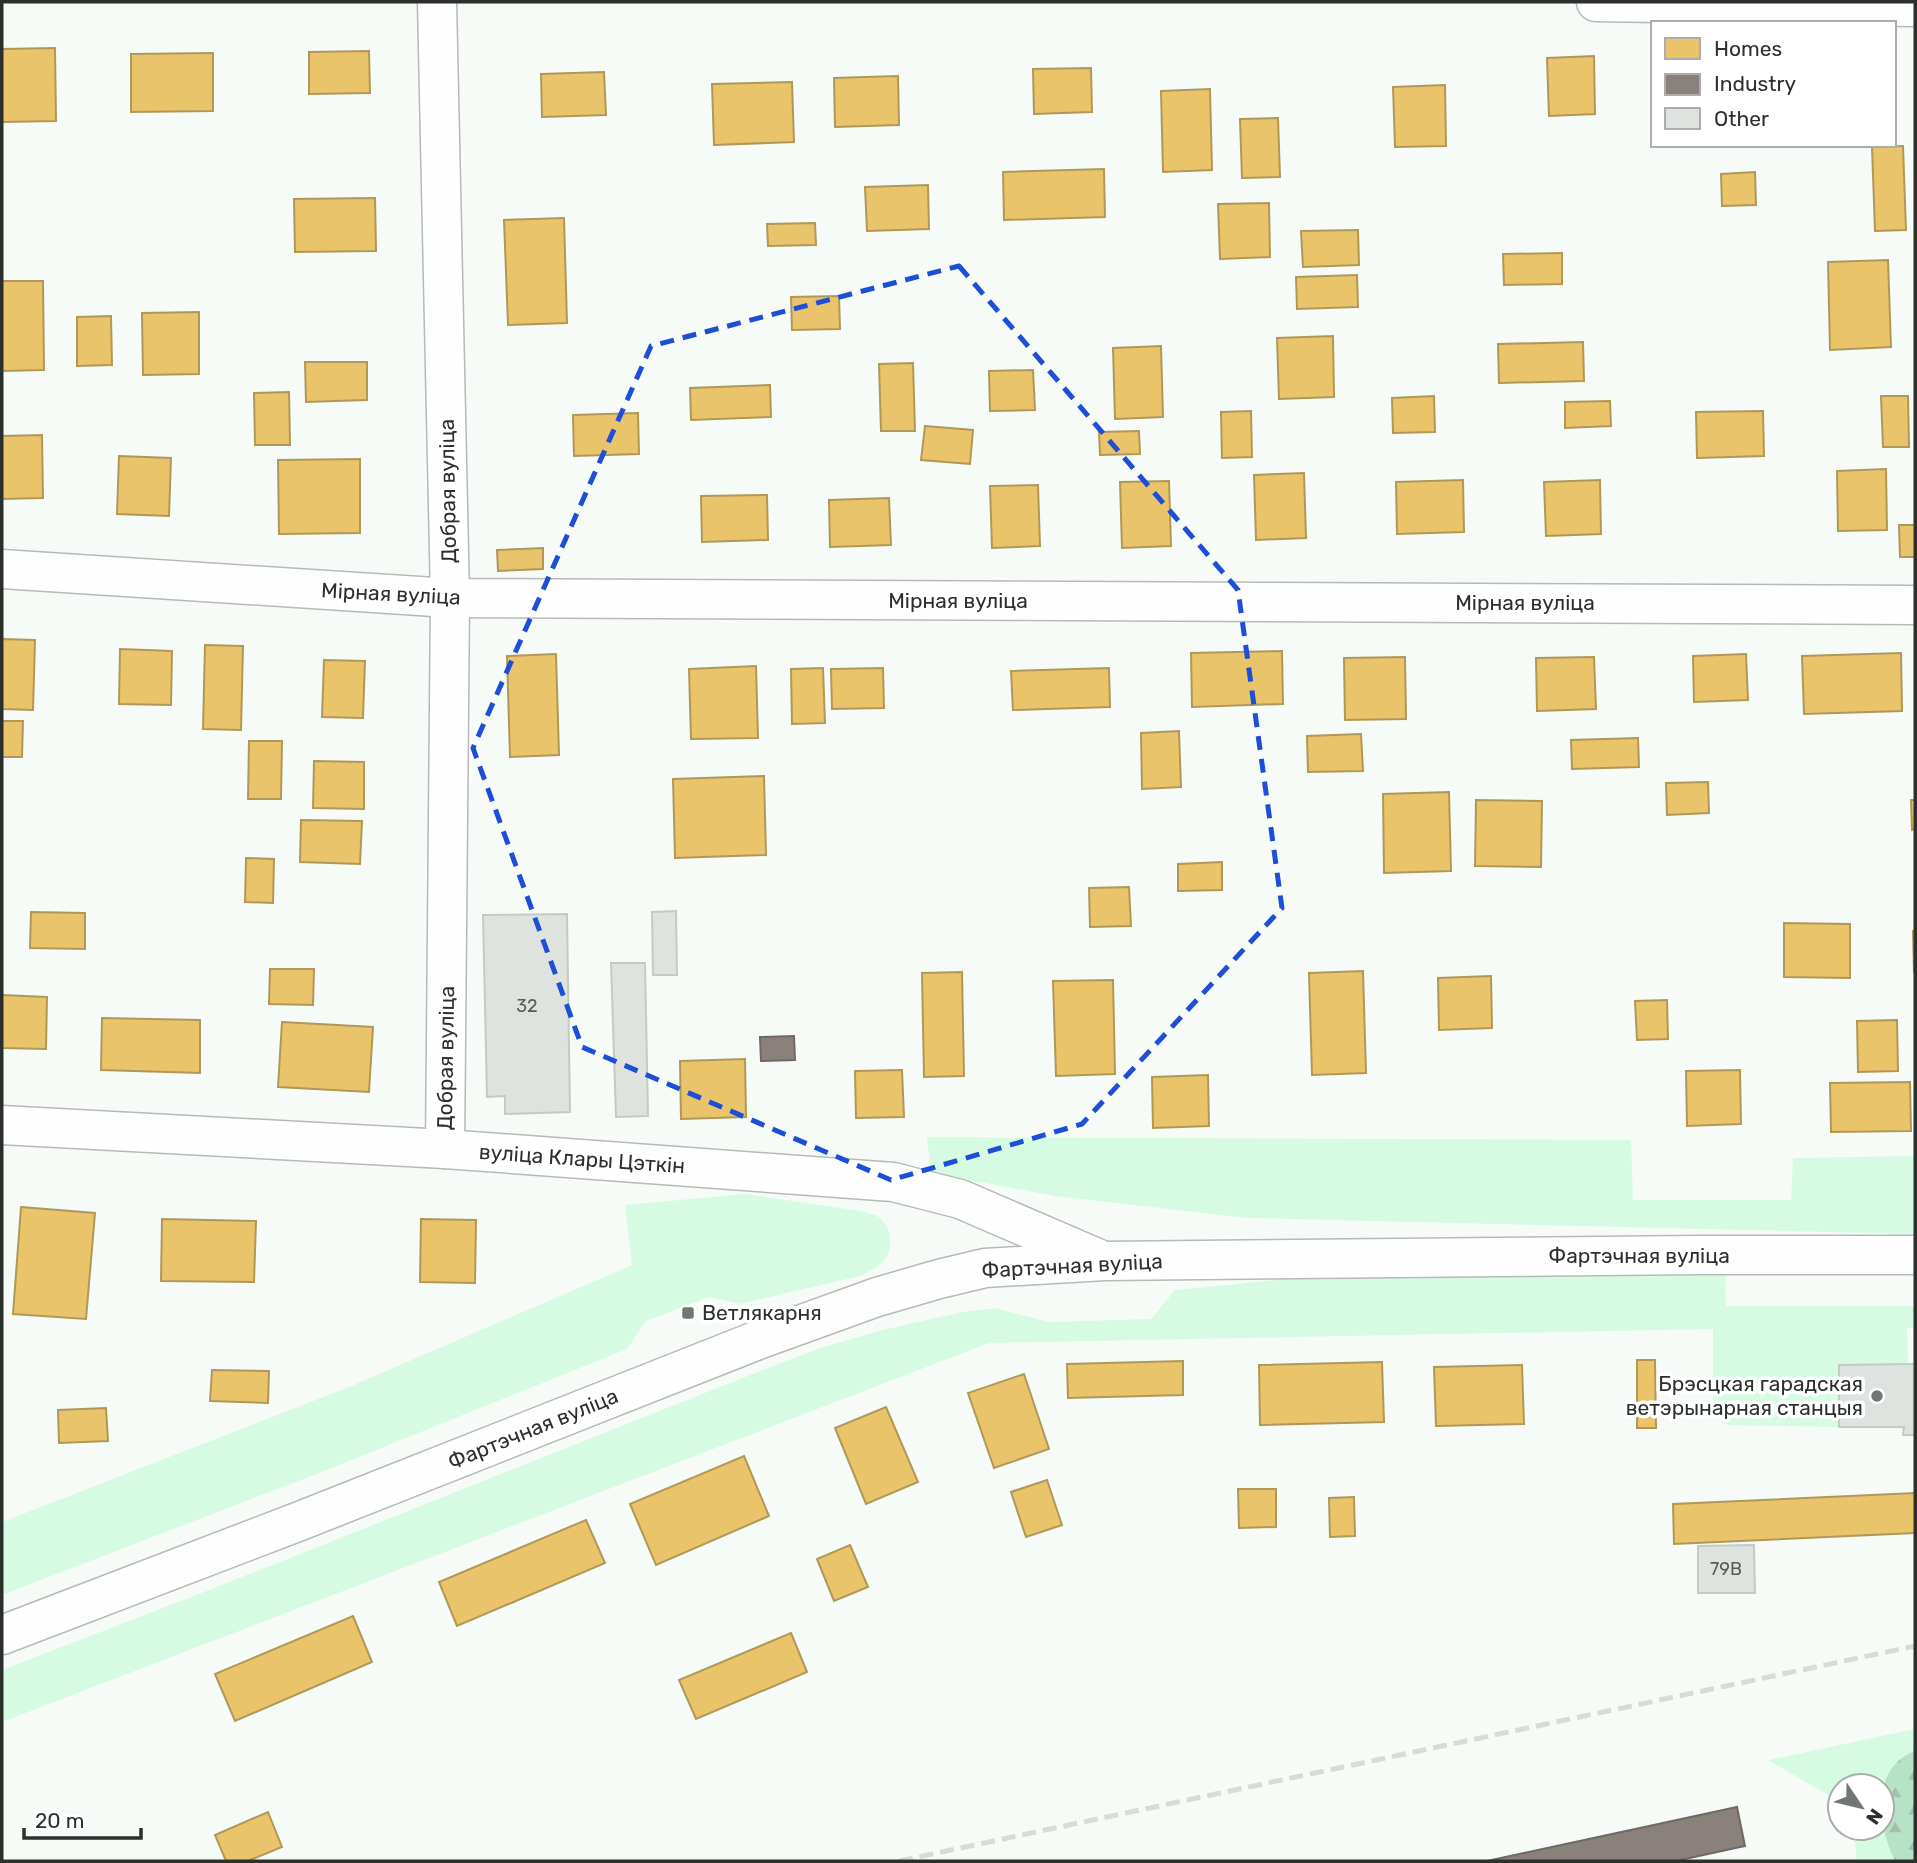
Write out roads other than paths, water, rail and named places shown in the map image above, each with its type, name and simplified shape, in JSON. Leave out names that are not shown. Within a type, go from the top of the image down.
[{"type":"street","name":"Добрая вуліца","points":[[437,2],[450,598],[445,1149]]},
{"type":"street","points":[[1596,2],[1915,7]]},
{"type":"street","name":"Мірная вуліца","points":[[2,569],[450,598],[1915,605]]},
{"type":"street","name":"вуліца Клары Цэткін","points":[[2,1125],[445,1149],[893,1182],[960,1199],[1105,1261]]},
{"type":"street","name":"Фартэчная вуліца","points":[[2,1635],[313,1516],[758,1340],[877,1297],[985,1268],[1105,1261],[1915,1255]]},
{"type":"railway","points":[[899,1861],[1915,1646]]},
{"type":"place","name":"Ветлякарня","points":[[688,1313]]},
{"type":"place","name":"Брэсцкая гарадская ветэрынарная станцыя","points":[[1877,1396]]}]
